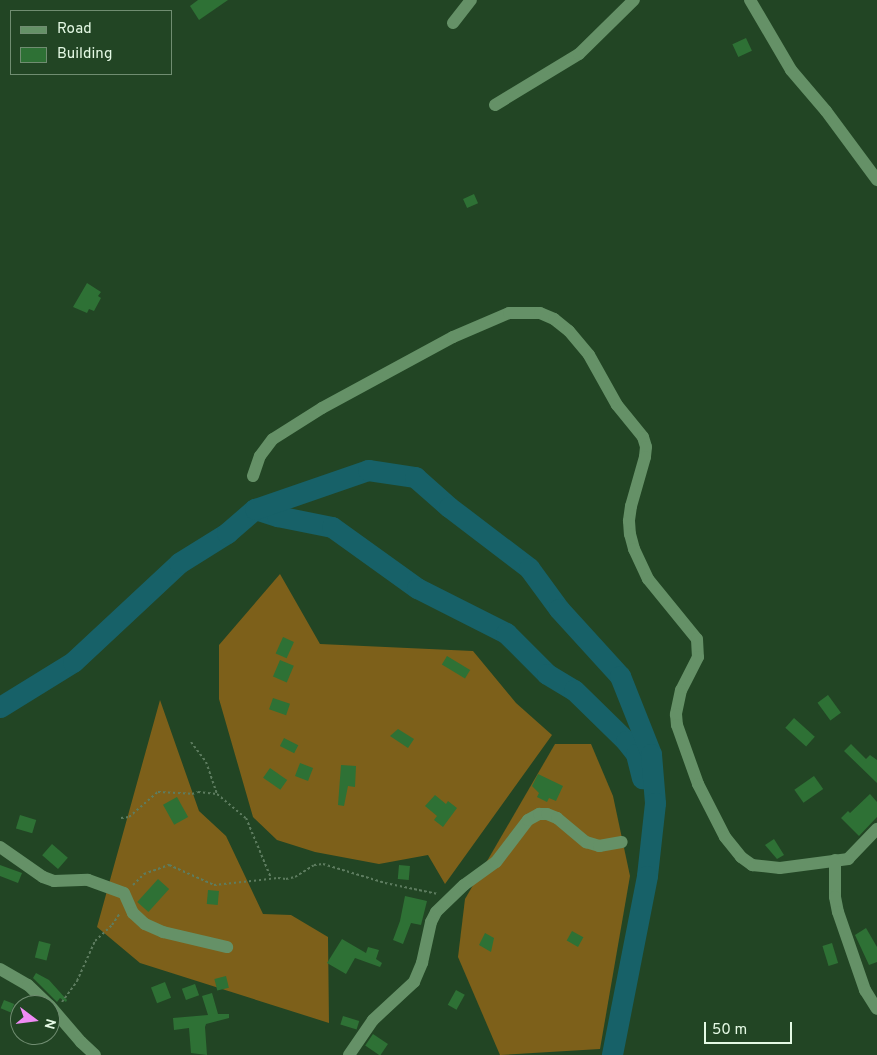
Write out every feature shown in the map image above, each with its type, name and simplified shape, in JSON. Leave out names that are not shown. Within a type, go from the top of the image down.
[{"type":"street","points":[[453,23],[471,0]]},
{"type":"street","points":[[495,105],[579,54],[634,0]]},
{"type":"street","points":[[750,0],[792,70],[826,111],[877,180]]},
{"type":"street","points":[[253,476],[260,456],[273,439],[322,408],[453,337],[508,313],[540,313],[554,319],[569,331],[589,355],[617,405],[643,437],[646,447],[645,457],[631,506],[630,534],[634,549],[648,579],[697,639],[698,658],[681,690],[676,714],[677,725],[698,784],[725,837],[740,857],[752,865],[780,868],[848,859],[877,829]]},
{"type":"street","points":[[350,1055],[373,1020],[414,982],[422,963],[431,922],[436,912],[451,896],[496,862],[528,820],[540,814],[548,814],[557,818],[586,842],[599,846],[622,842]]},
{"type":"street","points":[[0,847],[43,877],[54,881],[88,880],[125,898],[133,913],[145,924],[163,932],[227,947]]},
{"type":"street","points":[[836,860],[835,897],[838,912],[865,990],[877,1009]]},
{"type":"street","points":[[0,969],[28,985],[38,995]]},
{"type":"street","points":[[60,1018],[95,1055]]},
{"type":"path","points":[[191,742],[206,762],[217,794],[246,818],[271,879]]},
{"type":"path","points":[[122,818],[129,817],[158,792],[217,794]]},
{"type":"path","points":[[60,999],[77,981],[95,941],[112,925],[125,898],[144,874],[169,865],[214,885],[295,877],[314,865],[323,864],[385,883],[451,896]]},
{"type":"shaded area","points":[[280,574],[320,644],[473,651],[516,703],[552,735],[445,884],[428,855],[379,864],[315,852],[277,840],[253,817],[219,699],[219,645]]},
{"type":"shaded area","points":[[160,700],[199,811],[226,836],[263,914],[291,915],[328,937],[329,1023],[140,963],[97,927]]},
{"type":"shaded area","points":[[555,744],[591,744],[613,796],[630,876],[600,1049],[500,1055],[458,957],[465,899]]},
{"type":"building","points":[[198,0],[228,0],[199,20],[190,6]]},
{"type":"building","points":[[746,38],[752,51],[738,57],[732,44]]},
{"type":"building","points":[[474,194],[478,203],[467,208],[463,199]]},
{"type":"building","points":[[87,283],[101,292],[98,296],[101,298],[94,311],[89,309],[87,313],[73,307]]},
{"type":"building","points":[[283,637],[294,642],[287,658],[276,653]]},
{"type":"building","points":[[447,656],[470,670],[465,678],[442,665]]},
{"type":"building","points":[[280,660],[294,666],[287,682],[273,677]]},
{"type":"building","points":[[828,695],[841,713],[830,720],[817,703]]},
{"type":"building","points":[[273,698],[290,704],[286,715],[269,709]]},
{"type":"building","points":[[794,718],[815,737],[806,746],[785,728]]},
{"type":"building","points":[[398,729],[414,739],[408,748],[390,736]]},
{"type":"building","points":[[284,738],[298,745],[294,753],[280,746]]},
{"type":"building","points":[[851,744],[866,759],[870,755],[877,760],[877,783],[844,751]]},
{"type":"building","points":[[300,763],[313,768],[308,781],[295,776]]},
{"type":"building","points":[[341,765],[356,766],[355,787],[348,786],[344,806],[338,805]]},
{"type":"building","points":[[270,768],[287,780],[280,790],[263,778]]},
{"type":"building","points":[[538,774],[563,786],[556,801],[549,798],[547,802],[537,797],[539,793],[532,786]]},
{"type":"building","points":[[814,776],[823,789],[804,803],[794,790]]},
{"type":"building","points":[[870,794],[877,802],[877,817],[859,836],[841,818],[848,811],[850,813]]},
{"type":"building","points":[[435,795],[446,804],[448,801],[457,808],[443,827],[434,820],[437,816],[425,806]]},
{"type":"building","points":[[177,797],[188,817],[174,825],[163,805]]},
{"type":"building","points":[[20,815],[36,820],[32,833],[16,828]]},
{"type":"building","points":[[774,839],[784,855],[777,859],[765,845]]},
{"type":"building","points":[[52,844],[68,858],[58,869],[42,855]]},
{"type":"building","points":[[0,865],[22,873],[18,883],[0,876]]},
{"type":"building","points":[[399,865],[410,866],[409,880],[398,879]]},
{"type":"building","points":[[158,879],[169,889],[148,912],[137,902]]},
{"type":"building","points":[[208,890],[219,891],[218,905],[207,904]]},
{"type":"building","points":[[405,896],[427,901],[421,925],[411,923],[403,944],[393,940],[400,921]]},
{"type":"building","points":[[866,928],[877,947],[877,962],[869,965],[855,935]]},
{"type":"building","points":[[572,931],[583,937],[578,947],[567,941]]},
{"type":"building","points":[[485,933],[494,938],[491,952],[479,945]]},
{"type":"building","points":[[342,939],[366,953],[368,947],[379,950],[376,959],[382,963],[380,967],[355,958],[346,974],[327,963]]},
{"type":"building","points":[[39,941],[51,944],[47,960],[35,957]]},
{"type":"building","points":[[832,943],[838,963],[829,966],[822,946]]},
{"type":"building","points":[[36,973],[49,980],[67,1000],[66,1002],[60,998],[60,995],[50,995],[33,978]]},
{"type":"building","points":[[226,976],[229,988],[217,991],[214,979]]},
{"type":"building","points":[[165,982],[171,998],[157,1003],[151,987]]},
{"type":"building","points":[[195,984],[199,995],[186,1000],[182,989]]},
{"type":"building","points":[[456,990],[465,995],[457,1010],[448,1005]]},
{"type":"building","points":[[212,993],[218,1014],[229,1014],[229,1018],[206,1024],[207,1055],[191,1053],[189,1028],[174,1030],[173,1018],[208,1015],[202,996]]},
{"type":"building","points":[[4,1000],[10,1002],[10,1012],[1,1008]]},
{"type":"building","points":[[343,1016],[359,1021],[357,1030],[340,1025]]},
{"type":"building","points":[[373,1034],[388,1044],[381,1055],[365,1046]]},
{"type":"waterway","points":[[0,707],[73,662],[179,563],[227,533],[255,509],[368,470],[415,477],[449,507],[529,568],[559,609],[620,676],[651,754],[655,803],[647,876],[612,1055]]},
{"type":"waterway","points":[[255,509],[277,516],[332,527],[417,588],[506,633],[547,674],[574,690],[626,741],[636,754],[642,778]]}]
